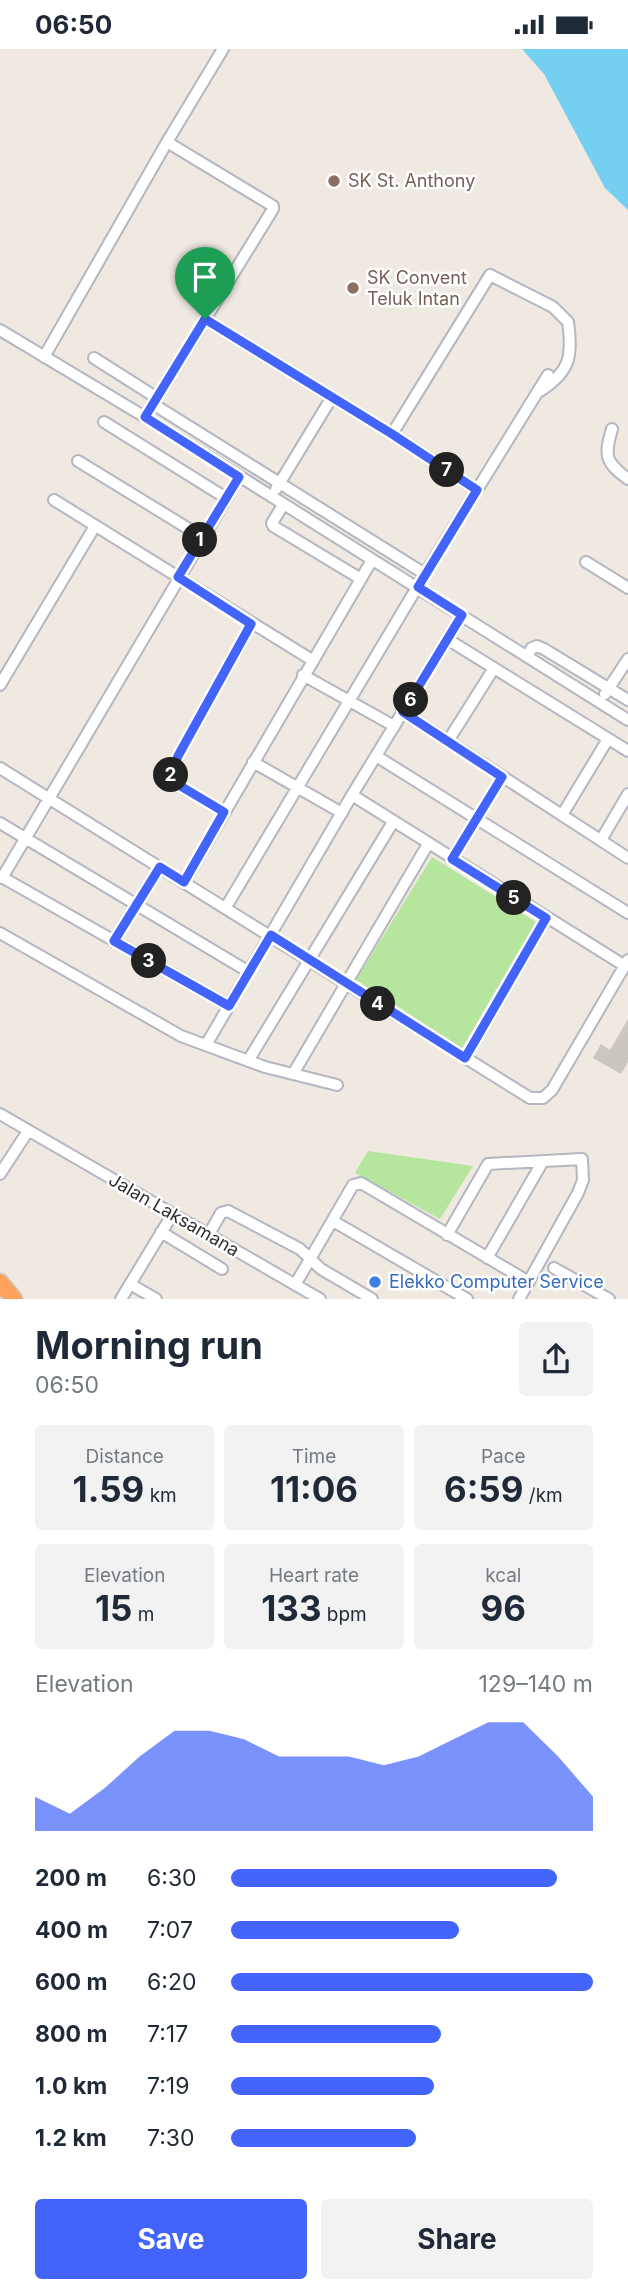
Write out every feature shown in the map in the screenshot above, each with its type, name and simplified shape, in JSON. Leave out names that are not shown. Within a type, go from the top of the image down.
[{"type":"highway","points":[[0,1282],[14,1299]]},
{"type":"street","points":[[44,357],[223,49]]},
{"type":"street","points":[[145,417],[274,207],[167,142]]},
{"type":"street","points":[[392,434],[490,275],[553,307],[568,322],[569,354],[565,371],[556,381],[537,393]]},
{"type":"street","points":[[205,319],[392,434],[477,490]]},
{"type":"street","points":[[0,330],[145,417],[628,720]]},
{"type":"street","points":[[94,358],[279,483],[425,574]]},
{"type":"street","points":[[226,907],[425,574],[548,375]]},
{"type":"street","points":[[271,498],[332,397]]},
{"type":"street","points":[[104,422],[226,498]]},
{"type":"street","points":[[612,429],[607,458],[611,466],[628,479]]},
{"type":"street","points":[[78,461],[202,537]]},
{"type":"street","points":[[229,1006],[1,877],[239,477]]},
{"type":"street","points":[[54,500],[312,660]]},
{"type":"street","points":[[283,505],[272,523],[273,526],[360,579]]},
{"type":"street","points":[[0,685],[96,526]]},
{"type":"street","points":[[184,882],[372,560]]},
{"type":"street","points":[[586,562],[628,588]]},
{"type":"street","points":[[206,1045],[352,795],[462,615]]},
{"type":"street","points":[[224,812],[179,787],[172,781],[171,774],[178,756],[251,624]]},
{"type":"street","points":[[447,639],[628,751]]},
{"type":"street","points":[[527,656],[532,648],[537,646],[628,700]]},
{"type":"street","points":[[601,703],[628,659]]},
{"type":"street","points":[[448,741],[494,668]]},
{"type":"street","points":[[303,675],[394,726]]},
{"type":"street","points":[[403,712],[628,858]]},
{"type":"street","points":[[562,815],[608,739]]},
{"type":"street","points":[[376,756],[628,913]]},
{"type":"street","points":[[253,762],[342,813]]},
{"type":"street","points":[[0,768],[530,1098],[542,1098],[552,1090],[626,963],[546,918],[352,795]]},
{"type":"street","points":[[452,859],[502,777]]},
{"type":"street","points":[[601,840],[628,794]]},
{"type":"street","points":[[248,1061],[393,822]]},
{"type":"street","points":[[0,823],[248,972]]},
{"type":"street","points":[[293,1074],[428,844]]},
{"type":"street","points":[[114,941],[160,867]]},
{"type":"street","points":[[465,1058],[546,918]]},
{"type":"street","points":[[0,933],[181,1036],[248,1061],[337,1085]]},
{"type":"street","name":"Jalan Laksamana","points":[[0,1114],[320,1299]]},
{"type":"street","points":[[0,1174],[28,1131]]},
{"type":"street","points":[[447,1235],[488,1164],[582,1160],[583,1180],[578,1193],[519,1299]]},
{"type":"street","points":[[487,1258],[543,1161]]},
{"type":"street","points":[[295,1285],[353,1185],[361,1183],[529,1282]]},
{"type":"street","points":[[208,1236],[221,1213],[228,1211],[300,1249],[321,1269],[372,1299]]},
{"type":"street","points":[[121,1299],[172,1215]]},
{"type":"street","points":[[333,1221],[467,1299]]},
{"type":"street","points":[[161,1232],[222,1269]]},
{"type":"street","points":[[554,1268],[609,1299]]},
{"type":"street","points":[[130,1284],[156,1299]]},
{"type":"green space","points":[[432,857],[536,922],[462,1048],[356,980]]},
{"type":"green space","points":[[368,1151],[473,1166],[440,1219],[355,1173]]},
{"type":"water","points":[[522,49],[628,49],[628,210],[605,188],[544,74]]},
{"type":"building","points":[[628,1019],[628,1062],[621,1074],[593,1058],[601,1044],[610,1050]]},
{"type":"place","name":"SK St. Anthony","points":[[334,181]]},
{"type":"place","name":"SK Convent Teluk Intan","points":[[353,288]]},
{"type":"place","name":"Elekko Computer Service","points":[[375,1282]]},
{"type":"route","points":[[205,319],[392,434],[477,490],[418,587],[462,615],[403,712],[502,777],[452,859],[546,918],[465,1058],[271,935],[229,1006],[114,941],[160,867],[184,882],[224,812],[179,787],[172,781],[171,774],[178,756],[251,624],[178,577],[239,477],[145,417],[205,319]]}]
